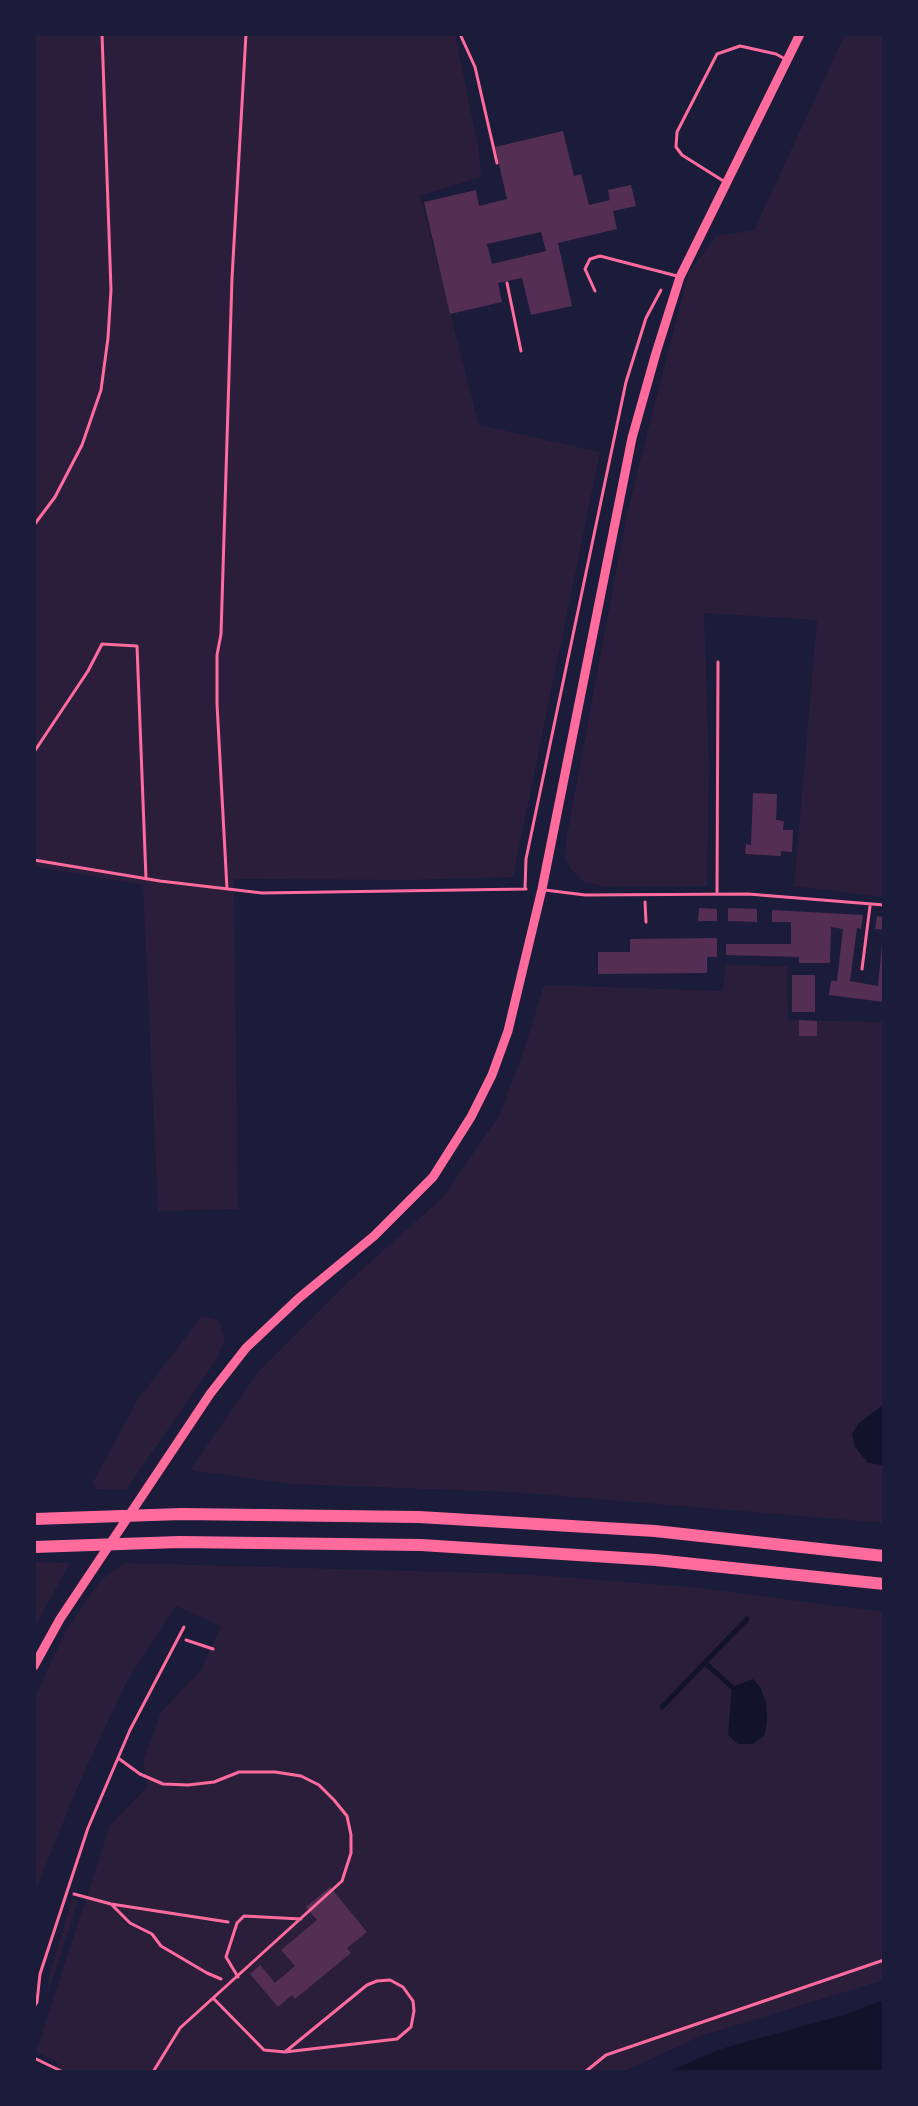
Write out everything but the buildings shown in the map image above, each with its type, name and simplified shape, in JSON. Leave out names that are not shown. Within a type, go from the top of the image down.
[{"type":"highway","points":[[34,1519],[181,1514],[419,1517],[655,1531],[884,1556]]},
{"type":"highway","points":[[34,1547],[179,1542],[421,1545],[656,1560],[884,1584]]},
{"type":"street","points":[[34,1666],[60,1619],[210,1394],[246,1348],[299,1298],[374,1236],[433,1177],[471,1117],[492,1075],[508,1031],[542,889],[632,438],[656,353],[680,277],[800,34]]},
{"type":"lane","points":[[34,525],[55,497],[82,445],[101,390],[111,290],[102,34]]},
{"type":"lane","points":[[725,182],[699,168],[676,147],[677,132],[717,54],[740,46],[776,54],[788,61]]},
{"type":"lane","points":[[595,291],[585,269],[590,259],[600,256],[680,277]]},
{"type":"lane","points":[[717,894],[718,662]]},
{"type":"lane","points":[[542,889],[585,895],[773,895],[884,905]]},
{"type":"lane","points":[[862,969],[870,904]]},
{"type":"lane","points":[[34,2007],[40,1974],[88,1828],[118,1758],[184,1627]]},
{"type":"lane","points":[[118,1758],[140,1774],[163,1784],[214,1782],[239,1772],[301,1776],[319,1785],[347,1816],[351,1853],[342,1881],[180,2028],[153,2072]]},
{"type":"lane","points":[[238,1977],[226,1957],[237,1923],[244,1916],[301,1919]]},
{"type":"lane","points":[[214,1999],[264,2050],[285,2052],[397,2039],[411,2027],[413,2001],[403,1987],[390,1980],[377,1981],[367,1985],[285,2052]]},
{"type":"lane","points":[[34,2058],[63,2072]]},
{"type":"path","points":[[227,889],[217,655],[221,634],[232,278],[246,34]]},
{"type":"path","points":[[460,34],[475,67],[497,163]]},
{"type":"path","points":[[507,283],[521,351]]},
{"type":"path","points":[[34,752],[88,671],[102,644],[137,646],[146,879]]},
{"type":"path","points":[[34,860],[146,879],[262,893],[542,889]]},
{"type":"path","points":[[644,894],[646,922]]},
{"type":"path","points":[[179,1638],[213,1649]]},
{"type":"path","points":[[67,1892],[111,1904],[237,1923]]},
{"type":"path","points":[[111,1904],[118,1913],[146,1930],[177,1957],[231,1982]]},
{"type":"path","points":[[585,2072],[606,2055],[884,1960]]},
{"type":"shaded area","points":[[34,34],[455,34],[479,151],[481,177],[420,196],[479,425],[600,452],[513,877],[234,879],[238,1209],[158,1211],[143,885],[34,866]]},
{"type":"shaded area","points":[[845,34],[884,34],[884,897],[794,886],[817,620],[704,613],[709,764],[707,886],[605,887],[582,881],[565,857],[567,835],[627,513],[688,274],[716,236],[754,230]]},
{"type":"shaded area","points":[[725,965],[787,966],[788,1020],[884,1022],[884,1523],[512,1492],[290,1484],[190,1470],[258,1372],[349,1281],[443,1197],[500,1114],[544,985],[723,991]]},
{"type":"shaded area","points":[[202,1316],[219,1320],[225,1340],[216,1360],[126,1490],[96,1489],[93,1482],[138,1399]]},
{"type":"shaded area","points":[[884,1404],[884,1465],[868,1463],[855,1447],[852,1434],[859,1423]]},
{"type":"shaded area","points":[[34,1562],[70,1563],[34,1628]]},
{"type":"shaded area","points":[[125,1563],[519,1574],[692,1587],[884,1612],[884,1980],[701,2036],[623,2072],[56,2072],[57,2062],[36,2052],[110,1825],[148,1786],[143,1761],[161,1712],[201,1670],[221,1626],[176,1606],[127,1681],[81,1779],[34,1894],[34,1699],[65,1632],[101,1580]]},
{"type":"shaded area","points":[[753,1679],[766,1702],[765,1735],[753,1744],[738,1744],[728,1735],[732,1687]]},
{"type":"shaded area","points":[[72,1899],[78,1901],[47,1996],[50,1972]]},
{"type":"shaded area","points":[[884,2000],[884,2072],[667,2072],[721,2049],[847,2014]]},
{"type":"waterway","points":[[662,1707],[747,1619]]},
{"type":"waterway","points":[[705,1663],[732,1687]]}]
